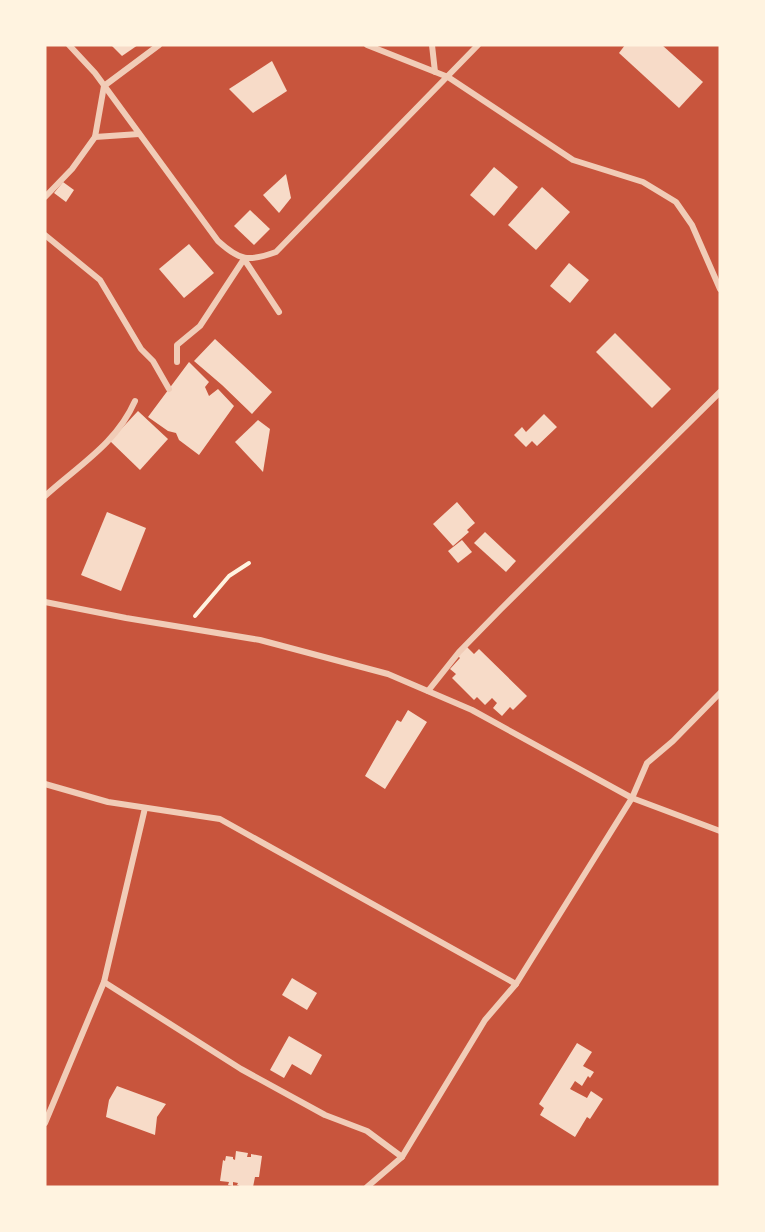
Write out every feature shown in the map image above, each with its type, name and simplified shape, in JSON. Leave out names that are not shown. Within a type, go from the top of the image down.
[{"type":"street","points":[[69,45],[104,86],[218,242],[233,255],[244,259],[262,257],[276,252],[478,45]]},
{"type":"street","points":[[45,197],[72,169],[95,137],[104,86],[159,45]]},
{"type":"street","points":[[367,45],[448,77],[573,160],[643,182],[676,202],[692,225],[720,289]]},
{"type":"street","points":[[432,45],[435,72]]},
{"type":"street","points":[[95,137],[139,134]]},
{"type":"street","points":[[45,235],[100,280],[141,349],[153,361],[169,389]]},
{"type":"street","points":[[244,259],[279,312]]},
{"type":"street","points":[[177,362],[177,345],[200,326],[244,259]]},
{"type":"street","points":[[428,691],[459,652],[500,610],[720,393]]},
{"type":"street","points":[[45,496],[98,453],[128,417],[135,401]]},
{"type":"street","points":[[45,602],[260,640],[388,674],[472,710],[632,798],[720,831]]},
{"type":"street","points":[[367,1187],[402,1157],[485,1020],[516,984],[632,798],[647,763],[673,741],[720,693]]},
{"type":"street","points":[[45,784],[108,802],[220,819],[516,984]]},
{"type":"street","points":[[45,1123],[104,982],[145,808]]},
{"type":"street","points":[[104,982],[240,1069],[325,1115],[367,1131],[402,1157]]},
{"type":"path","points":[[184,628],[229,576],[249,563]]},
{"type":"building","points":[[111,45],[138,45],[122,56]]},
{"type":"building","points":[[625,45],[662,45],[703,82],[679,108],[619,53]]},
{"type":"building","points":[[272,61],[287,91],[253,113],[229,89]]},
{"type":"building","points":[[494,167],[518,187],[494,216],[470,195]]},
{"type":"building","points":[[286,174],[291,198],[279,213],[263,195]]},
{"type":"building","points":[[63,182],[74,190],[66,202],[54,193]]},
{"type":"building","points":[[542,187],[570,212],[536,250],[508,225]]},
{"type":"building","points":[[250,210],[270,229],[254,245],[234,226]]},
{"type":"building","points":[[189,244],[214,273],[184,298],[159,269]]},
{"type":"building","points":[[569,263],[589,280],[570,303],[550,286]]},
{"type":"building","points":[[615,333],[671,389],[652,408],[596,352]]},
{"type":"building","points":[[215,339],[272,392],[252,414],[194,361]]},
{"type":"building","points":[[189,362],[209,382],[205,387],[209,396],[218,389],[234,406],[199,455],[179,440],[176,433],[168,431],[148,417]]},
{"type":"building","points":[[138,411],[168,439],[140,470],[110,441]]},
{"type":"building","points":[[544,414],[557,427],[537,446],[532,441],[526,447],[514,435],[522,427],[526,432]]},
{"type":"building","points":[[258,420],[270,429],[263,472],[235,442]]},
{"type":"building","points":[[457,502],[475,523],[467,530],[469,532],[453,546],[433,524]]},
{"type":"building","points":[[107,512],[146,528],[121,591],[81,575]]},
{"type":"building","points":[[485,532],[516,561],[506,572],[474,543]]},
{"type":"building","points":[[462,540],[472,552],[458,563],[448,551]]},
{"type":"building","points":[[467,647],[474,654],[479,649],[527,696],[513,710],[510,707],[502,716],[493,708],[497,703],[492,698],[485,705],[477,697],[474,700],[452,678],[456,674],[450,669]]},
{"type":"building","points":[[408,710],[427,722],[385,789],[365,776],[397,720],[401,722]]},
{"type":"building","points":[[292,978],[317,993],[307,1010],[282,995]]},
{"type":"building","points":[[289,1036],[322,1055],[311,1075],[292,1064],[284,1078],[270,1070]]},
{"type":"building","points":[[577,1043],[592,1052],[583,1066],[594,1072],[590,1078],[588,1076],[582,1086],[575,1081],[570,1089],[587,1098],[591,1091],[603,1099],[590,1119],[587,1117],[575,1137],[540,1115],[544,1108],[539,1104]]},
{"type":"building","points":[[117,1086],[166,1104],[157,1117],[155,1135],[106,1117],[109,1100]]},
{"type":"building","points":[[236,1151],[248,1153],[247,1157],[251,1157],[251,1154],[262,1156],[259,1177],[255,1177],[253,1187],[242,1187],[233,1182],[233,1186],[228,1185],[229,1182],[220,1181],[223,1160],[225,1161],[226,1156],[233,1157],[235,1160]]}]
